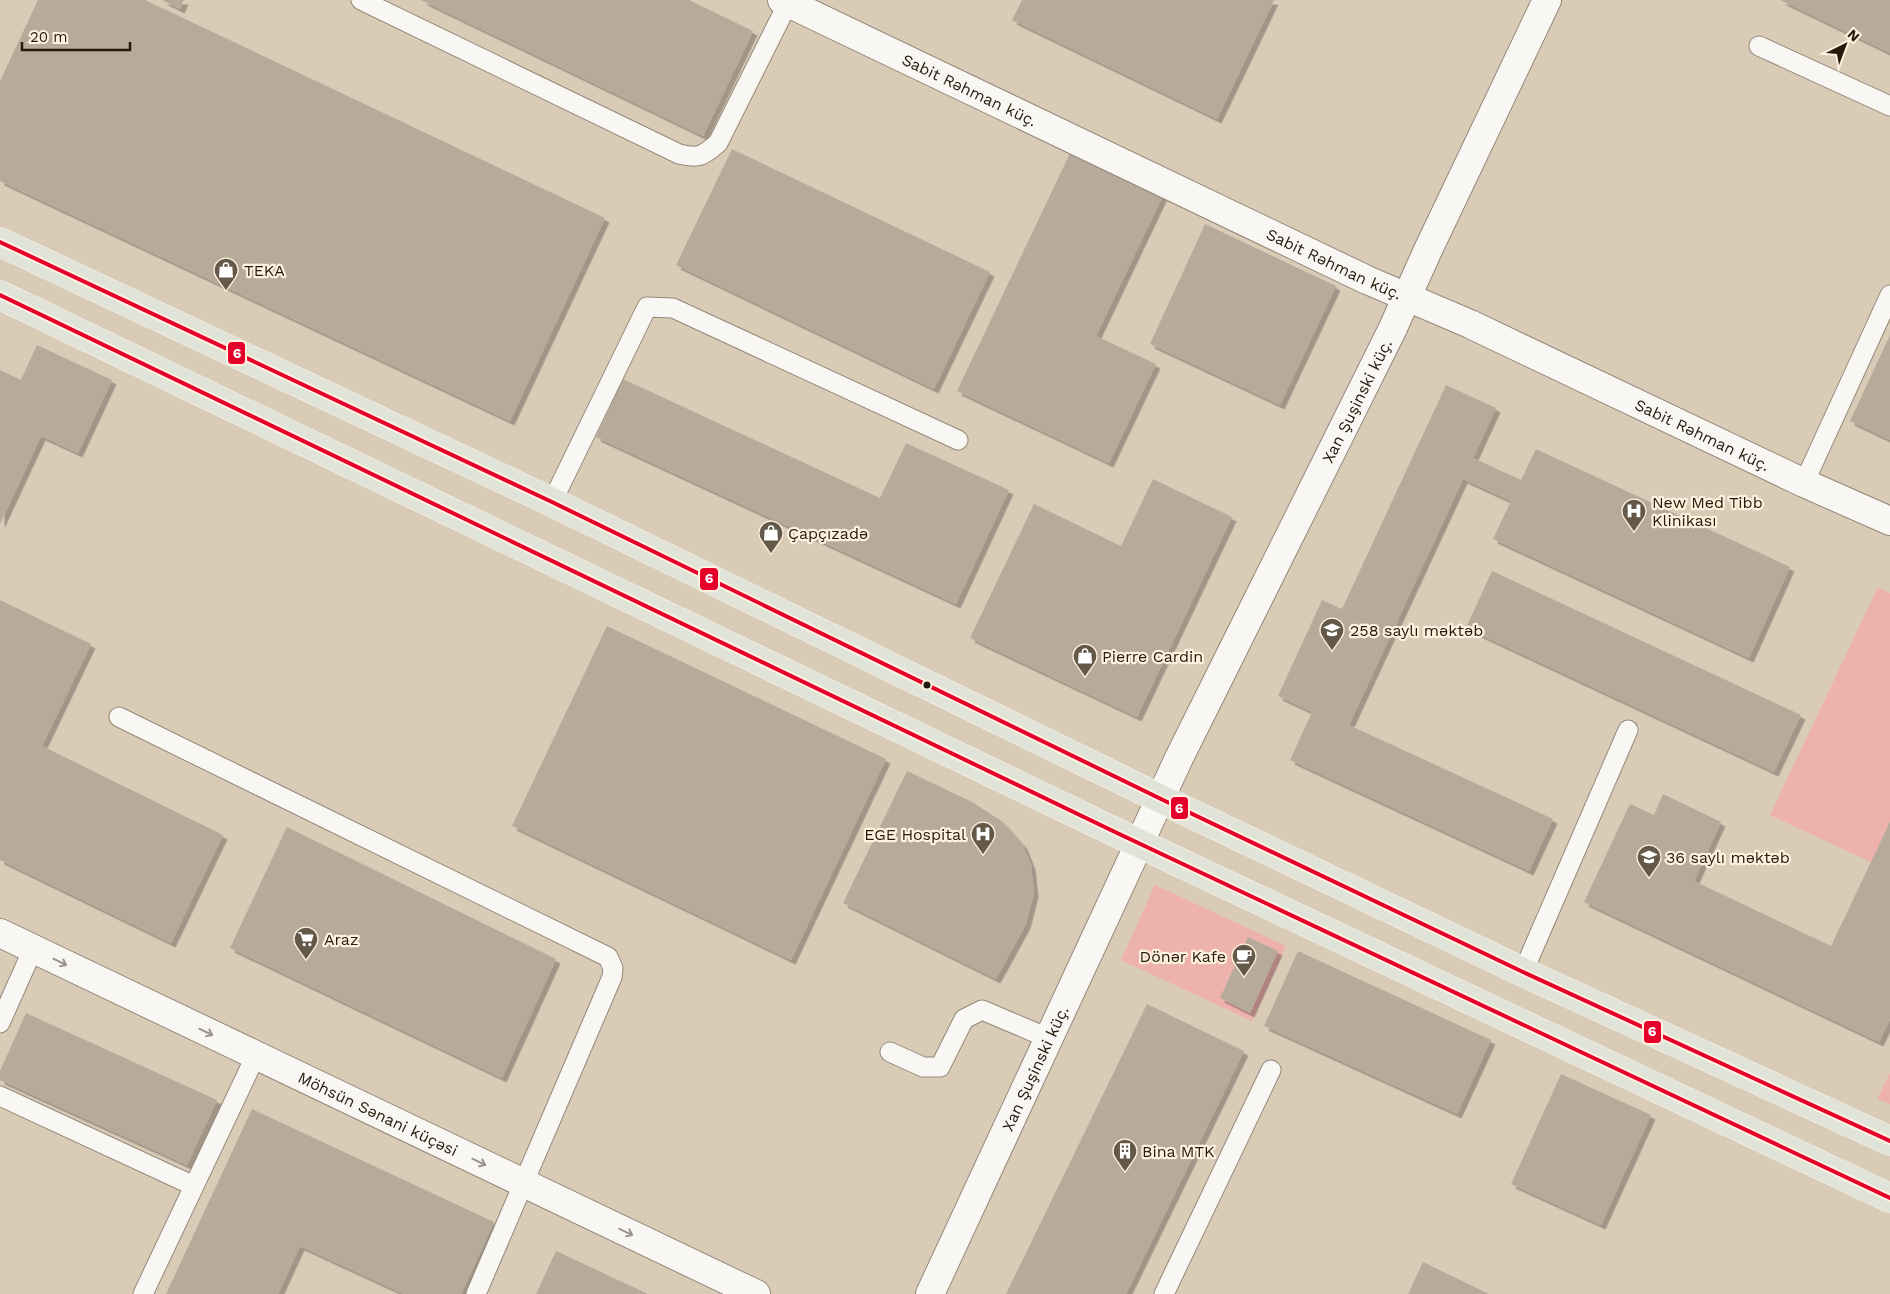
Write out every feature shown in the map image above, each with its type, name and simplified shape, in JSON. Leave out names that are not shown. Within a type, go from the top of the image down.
[{"type":"main road","points":[[0,242],[552,502],[1160,798],[1523,972],[1890,1142]]},
{"type":"main road","points":[[0,295],[1140,843],[1890,1198]]},
{"type":"street","name":"Xan Şuşinski küç.","points":[[930,1294],[1160,798],[1388,339],[1547,0]]},
{"type":"street","name":"Sabit Rəhman küç.","points":[[785,1],[1367,280],[1479,328],[1890,522]]},
{"type":"street","name":"Möhsün Sənani küçəsi","points":[[0,933],[756,1294]]},
{"type":"lane","points":[[360,0],[679,154],[695,158],[706,154],[718,143],[785,1]]},
{"type":"lane","points":[[1759,46],[1890,106]]},
{"type":"lane","points":[[1804,483],[1890,295]]},
{"type":"lane","points":[[552,502],[647,307],[673,308],[958,440]]},
{"type":"lane","points":[[119,717],[608,957],[613,968],[612,977],[476,1294]]},
{"type":"lane","points":[[1523,972],[1628,730]]},
{"type":"lane","points":[[0,1023],[33,949]]},
{"type":"lane","points":[[890,1052],[923,1067],[940,1067],[964,1019],[982,1010],[1048,1038]]},
{"type":"lane","points":[[143,1294],[256,1055]]},
{"type":"lane","points":[[1164,1294],[1271,1070]]},
{"type":"lane","points":[[0,1096],[194,1186]]},
{"type":"shaded area","points":[[1878,587],[1890,593],[1890,822],[1871,862],[1770,815]]},
{"type":"shaded area","points":[[1155,885],[1286,946],[1252,1021],[1121,960]]},
{"type":"shaded area","points":[[1890,1073],[1890,1104],[1877,1099]]},
{"type":"building","points":[[38,0],[145,0],[605,218],[510,421],[0,181],[0,81]]},
{"type":"building","points":[[162,0],[184,0],[180,9]]},
{"type":"building","points":[[421,0],[689,0],[753,31],[703,136]]},
{"type":"building","points":[[1022,0],[1274,0],[1217,119],[1012,20]]},
{"type":"building","points":[[1780,0],[1890,0],[1890,53]]},
{"type":"building","points":[[1073,147],[1165,191],[1096,336],[1156,364],[1109,463],[957,391]]},
{"type":"building","points":[[732,149],[990,272],[934,389],[676,265]]},
{"type":"building","points":[[1205,224],[1336,286],[1280,405],[1150,344]]},
{"type":"building","points":[[1890,335],[1890,440],[1850,421]]},
{"type":"building","points":[[37,345],[112,380],[78,453],[41,436],[0,524],[0,370],[21,380]]},
{"type":"building","points":[[623,379],[880,498],[906,443],[1009,490],[956,604],[596,437]]},
{"type":"building","points":[[1446,385],[1496,408],[1473,458],[1521,480],[1536,449],[1790,567],[1749,658],[1493,539],[1511,501],[1463,479],[1349,725],[1553,819],[1529,871],[1290,760],[1312,712],[1278,696],[1322,600],[1342,609]]},
{"type":"building","points":[[1153,479],[1232,517],[1137,717],[970,638],[1034,504],[1121,546]]},
{"type":"building","points":[[1492,571],[1801,715],[1774,772],[1466,628]]},
{"type":"building","points":[[0,600],[91,644],[42,746],[223,835],[171,943],[0,860]]},
{"type":"building","points":[[607,626],[886,759],[791,960],[512,826]]},
{"type":"building","points":[[907,771],[972,802],[1003,822],[1023,845],[1031,865],[1034,893],[1026,924],[996,979],[843,903]]},
{"type":"building","points":[[1663,794],[1721,822],[1694,881],[1831,946],[1890,822],[1890,1019],[1879,1042],[1584,902],[1630,804],[1654,815]]},
{"type":"building","points":[[287,827],[556,959],[502,1078],[230,948]]},
{"type":"building","points":[[1248,937],[1278,951],[1250,1013],[1220,998]]},
{"type":"building","points":[[1298,951],[1491,1040],[1457,1114],[1264,1026]]},
{"type":"building","name":"Bina MTK","points":[[1147,1004],[1244,1051],[1126,1294],[1006,1294]]},
{"type":"building","points":[[26,1013],[217,1100],[187,1165],[0,1080],[0,1071]]},
{"type":"building","points":[[1561,1074],[1651,1115],[1601,1225],[1511,1184]]},
{"type":"building","points":[[252,1109],[494,1222],[461,1294],[404,1294],[300,1246],[278,1294],[166,1294]]},
{"type":"building","points":[[556,1251],[648,1294],[536,1294]]},
{"type":"building","points":[[1423,1262],[1489,1294],[1408,1294]]},
{"type":"transit line","name":"6","points":[[0,242],[552,502],[1161,799],[1523,972],[1890,1141]]},
{"type":"transit line","name":"6","points":[[0,295],[1115,832],[1890,1198]]},
{"type":"place","name":"TEKA","points":[[226,291]]},
{"type":"place","name":"New Med Tibb Klinikası","points":[[1634,532]]},
{"type":"place","name":"Çapçızadə","points":[[771,554]]},
{"type":"place","name":"258 saylı məktəb","points":[[1332,651]]},
{"type":"place","name":"Pierre Cardin","points":[[1085,677]]},
{"type":"place","name":"EGE Hospital","points":[[983,855]]},
{"type":"place","name":"36 saylı məktəb","points":[[1649,878]]},
{"type":"place","name":"Araz","points":[[306,960]]},
{"type":"place","name":"Dönər Kafe","points":[[1244,977]]},
{"type":"place","name":"Bina MTK","points":[[1125,1172]]}]
